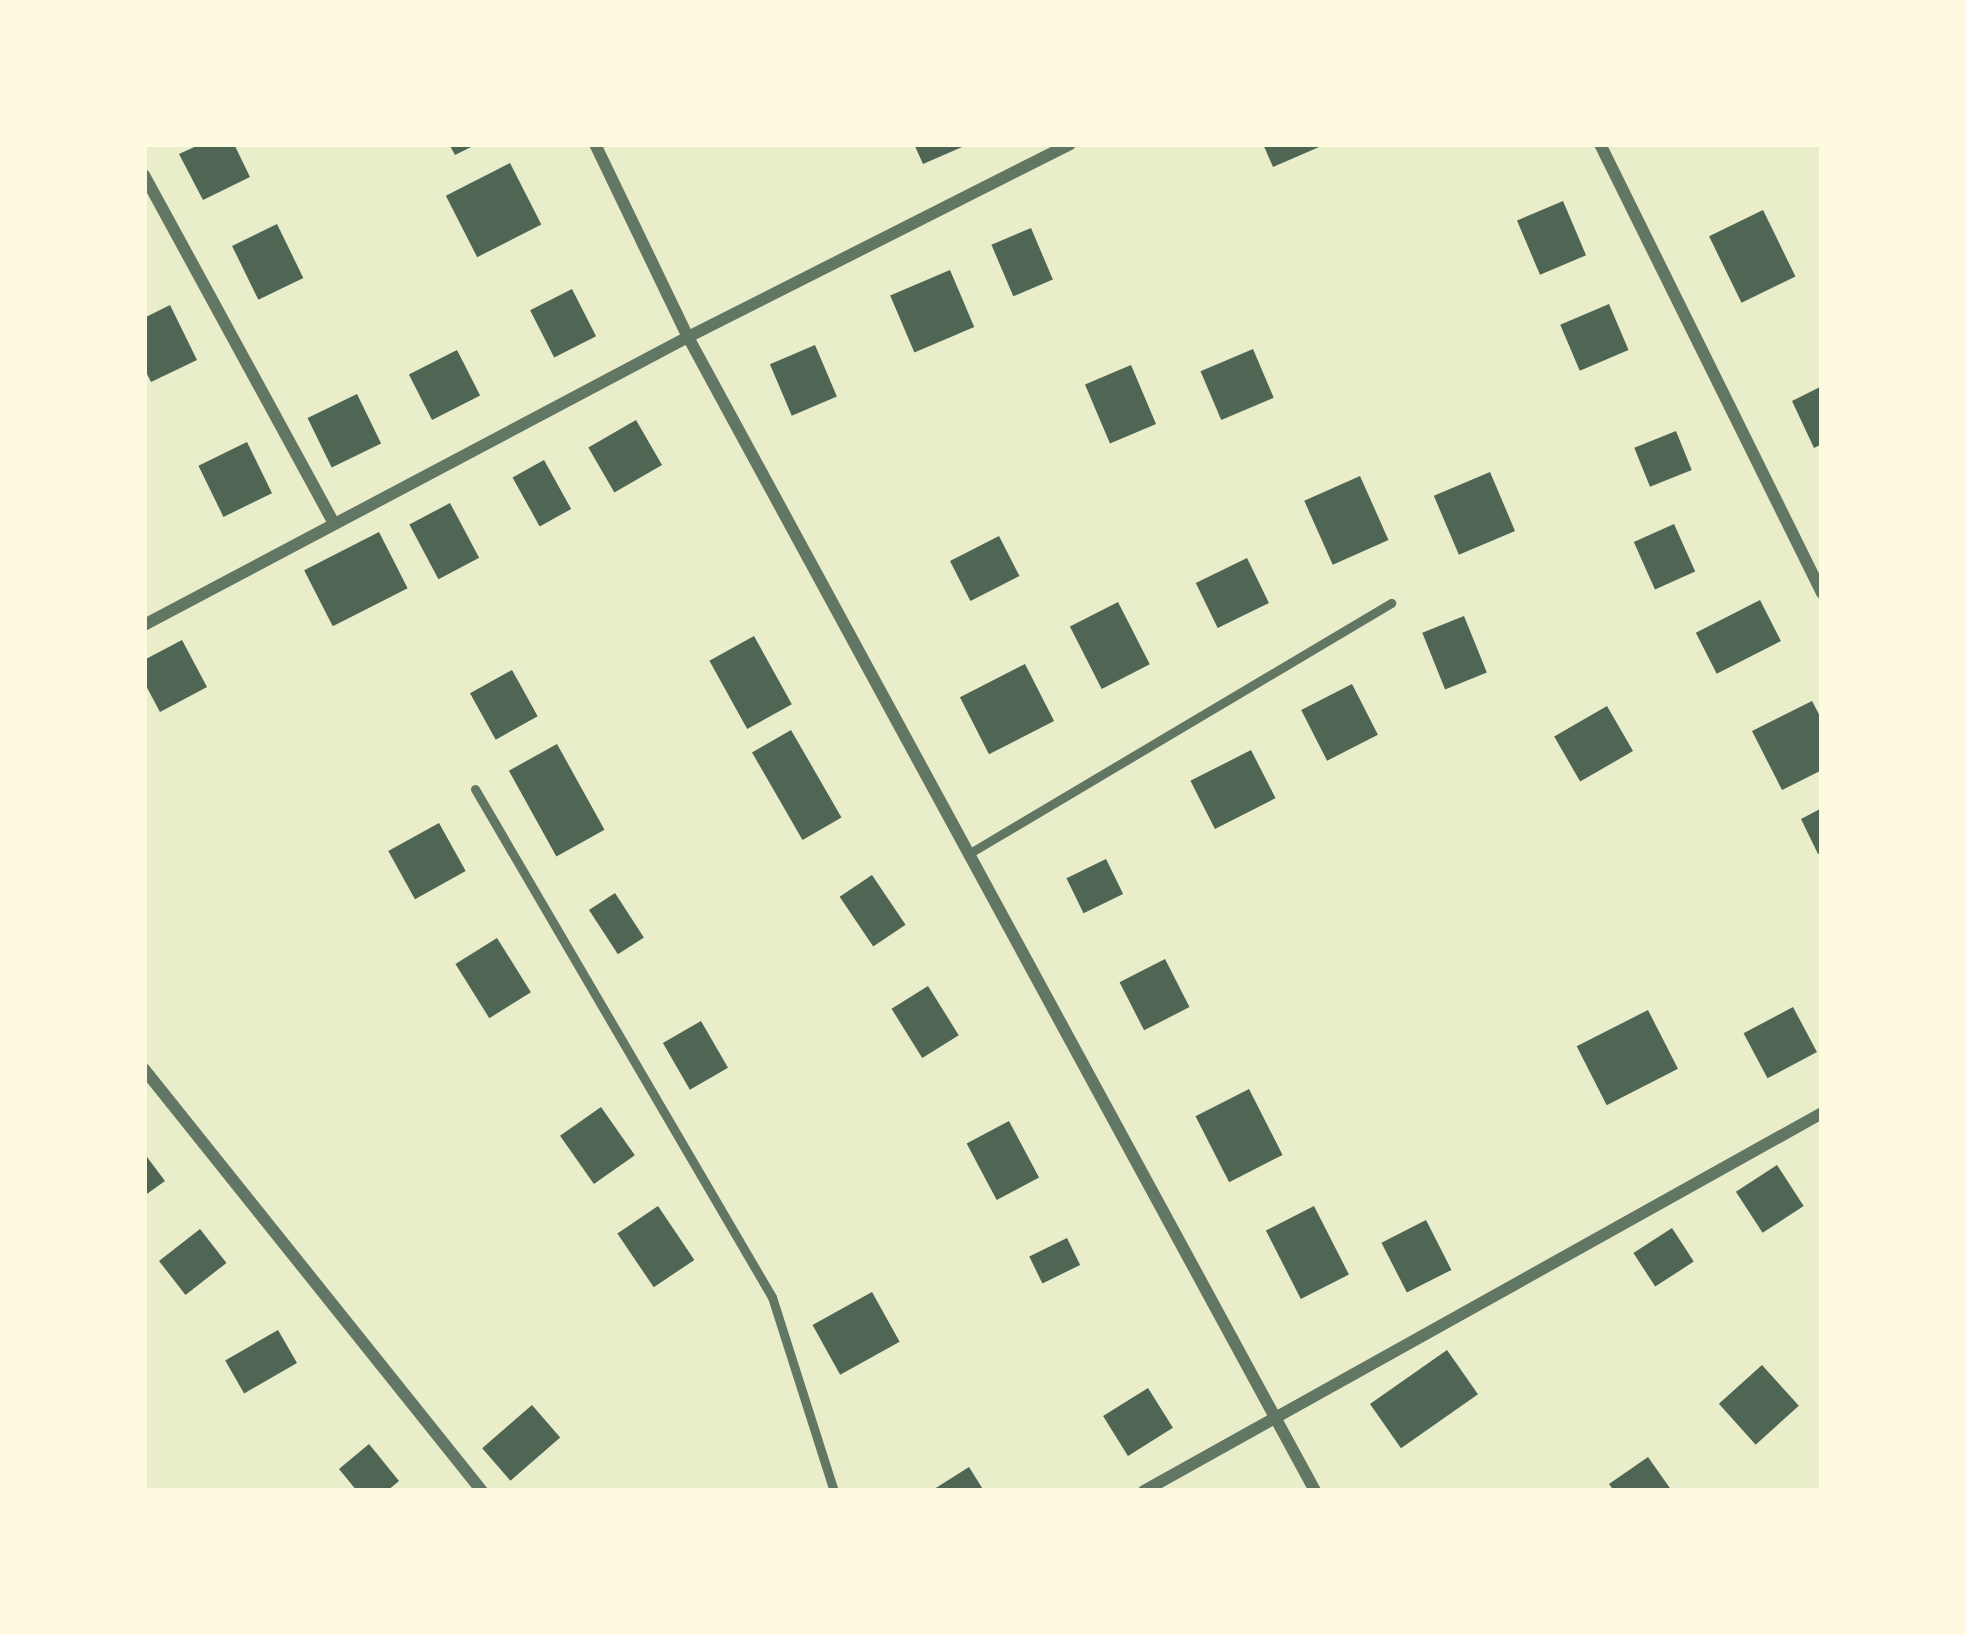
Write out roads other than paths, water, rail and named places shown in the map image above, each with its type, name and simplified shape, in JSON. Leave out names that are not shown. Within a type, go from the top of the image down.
[{"type":"street","points":[[595,144],[688,338],[1315,1491]]},
{"type":"street","points":[[144,625],[688,338],[1070,144]]},
{"type":"street","points":[[1600,144],[1822,593]]},
{"type":"street","points":[[144,175],[334,524]]},
{"type":"street","points":[[144,1070],[482,1491]]},
{"type":"street","points":[[1144,1491],[1822,1113]]},
{"type":"lane","points":[[970,853],[1391,603]]},
{"type":"lane","points":[[475,790],[772,1297],[834,1491]]}]
